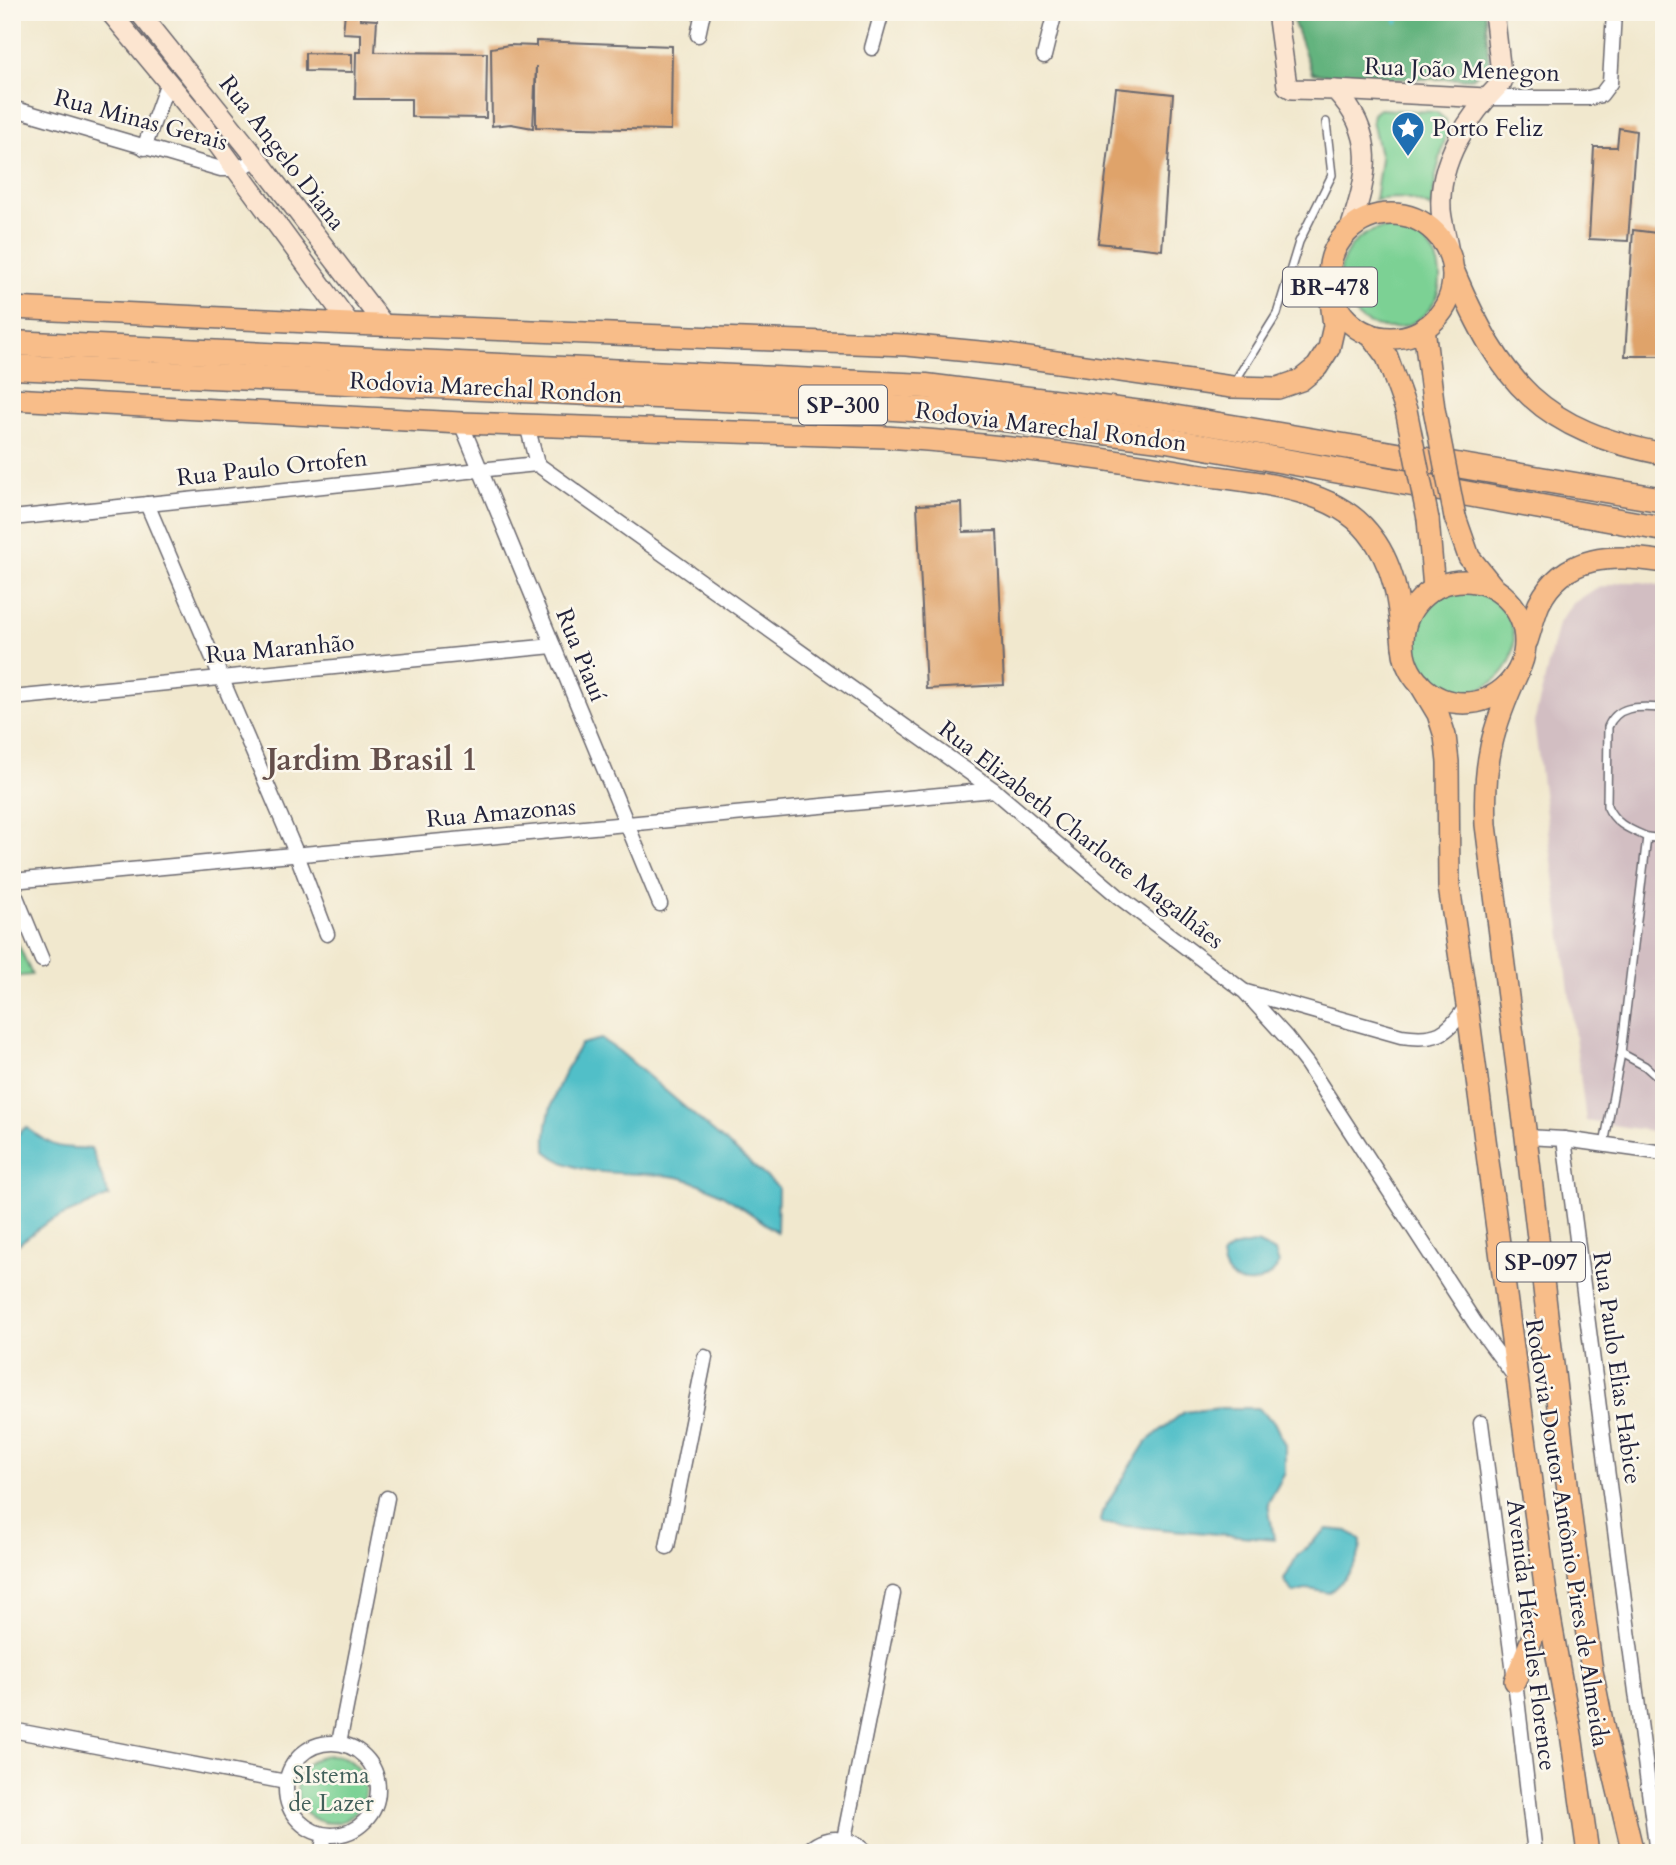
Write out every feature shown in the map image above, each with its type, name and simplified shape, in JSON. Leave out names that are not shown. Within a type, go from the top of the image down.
[{"type":"highway","name":"Rodovia Marechal Rondon","points":[[12,343],[926,386],[1166,416],[1664,500]]},
{"type":"highway","name":"Rodovia Marechal Rondon","points":[[12,367],[941,411],[1167,440],[1664,528]]},
{"type":"main road","points":[[1350,229],[1367,218],[1386,214],[1406,215],[1424,223],[1448,247],[1453,270],[1475,321],[1502,366],[1537,404],[1579,430],[1632,448],[1664,454]]},
{"type":"main road","name":"BR-478","points":[[1350,229],[1339,241],[1332,256],[1329,272],[1330,292],[1345,317],[1370,334],[1387,358],[1406,410],[1428,519],[1434,589]]},
{"type":"main road","points":[[1370,334],[1388,338],[1407,336],[1437,318],[1447,303],[1452,288],[1453,270]]},
{"type":"main road","points":[[12,308],[385,326],[906,345],[1001,354],[1232,387],[1278,388],[1301,380],[1317,367],[1329,348],[1334,326],[1330,292]]},
{"type":"main road","points":[[1424,328],[1434,409],[1455,517],[1469,557],[1518,613],[1524,629],[1525,646]]},
{"type":"main road","points":[[12,400],[527,425],[947,441],[1146,465],[1298,491],[1343,511],[1367,530],[1384,554],[1398,600],[1408,667],[1420,684],[1435,696],[1453,702],[1472,702],[1490,697],[1506,687],[1518,672],[1539,604],[1556,579],[1583,562],[1614,556],[1664,562]]},
{"type":"main road","points":[[1403,646],[1404,629],[1410,613],[1420,599],[1434,589],[1453,581],[1474,581],[1494,588]]},
{"type":"main road","name":"Rodovia Doutor Antônio Pires de Almeida","points":[[1518,672],[1494,729],[1489,748],[1485,793],[1490,862],[1592,1671],[1633,1853]]},
{"type":"main road","name":"Rodovia Doutor Antônio Pires de Almeida","points":[[1420,684],[1438,714],[1445,736],[1448,762],[1449,887],[1468,1005],[1547,1601],[1571,1734],[1588,1853]]},
{"type":"main road","points":[[1515,1681],[1547,1601]]},
{"type":"street","name":"Rua Angelo Diana","points":[[110,12],[202,123],[350,324]]},
{"type":"street","name":"Rua Angelo Diana","points":[[139,12],[258,160],[385,326]]},
{"type":"street","points":[[698,35],[703,12]]},
{"type":"street","points":[[872,48],[882,12]]},
{"type":"street","points":[[1044,56],[1055,12]]},
{"type":"street","name":"Rua João Menegon","points":[[1278,12],[1287,86],[1292,89],[1486,98],[1588,99],[1601,95],[1610,83],[1614,12]]},
{"type":"street","points":[[1448,247],[1441,208],[1444,177],[1459,135],[1486,98],[1502,82],[1494,12]]},
{"type":"street","points":[[144,148],[168,82]]},
{"type":"street","name":"BR-478","points":[[1335,90],[1349,105],[1360,125],[1365,144],[1363,191],[1350,229]]},
{"type":"street","name":"Rua Minas Gerais","points":[[12,108],[221,169],[235,169],[258,160]]},
{"type":"street","name":"Rua Piauí","points":[[461,422],[660,904]]},
{"type":"street","points":[[527,425],[537,464]]},
{"type":"street","name":"Rua Paulo Ortofen","points":[[12,518],[537,464]]},
{"type":"street","name":"Rua Elizabeth Charlotte Magalhães","points":[[537,464],[994,790],[1119,897],[1245,992],[1307,1064],[1475,1323],[1516,1378]]},
{"type":"street","points":[[147,504],[297,855],[327,934]]},
{"type":"street","name":"Rua Maranhão","points":[[12,698],[553,646]]},
{"type":"street","name":"Rua Amazonas","points":[[12,881],[994,790]]},
{"type":"street","points":[[12,887],[42,960]]},
{"type":"street","points":[[1245,992],[1415,1038],[1429,1038],[1442,1033],[1455,1024],[1468,1005]]},
{"type":"street","points":[[1526,1137],[1564,1139],[1664,1153]]},
{"type":"street","name":"Rua Paulo Elias Habice","points":[[1564,1139],[1657,1853]]},
{"type":"street","points":[[667,1547],[705,1357]]},
{"type":"street","name":"Avenida Hércules Florence","points":[[1481,1423],[1535,1853]]},
{"type":"street","points":[[339,1743],[387,1498]]},
{"type":"street","points":[[844,1839],[893,1594]]},
{"type":"street","points":[[12,1730],[286,1782]]},
{"type":"street","points":[[324,1743],[339,1743],[353,1748],[365,1757],[376,1776],[377,1798],[364,1822],[338,1835],[325,1835],[299,1822],[290,1810],[286,1782],[290,1768],[299,1756],[324,1743]]},
{"type":"street","points":[[321,1853],[325,1835]]},
{"type":"street","points":[[806,1853],[820,1842],[832,1839],[857,1843],[869,1853]]},
{"type":"lane","points":[[1232,387],[1277,314],[1299,242],[1332,175],[1326,121]]},
{"type":"lane","points":[[1664,708],[1628,708],[1612,717],[1608,727],[1607,806],[1612,817],[1624,827],[1647,837],[1664,838]]},
{"type":"lane","points":[[1604,1144],[1621,1053],[1647,837]]},
{"type":"lane","points":[[1621,1053],[1645,1066],[1664,1083]]},
{"type":"shaded area","points":[[1621,582],[1664,586],[1664,1133],[1586,1121],[1534,723],[1558,624],[1572,604],[1595,589]]},
{"type":"green space","points":[[1290,12],[1485,12],[1489,62],[1472,79],[1352,79],[1312,73]]},
{"type":"green space","points":[[1379,109],[1436,112],[1446,120],[1447,131],[1436,175],[1432,208],[1404,199],[1375,200],[1381,159],[1372,121],[1373,114]]},
{"type":"green space","points":[[1390,228],[1409,232],[1425,243],[1436,259],[1440,278],[1436,297],[1425,313],[1409,324],[1390,328],[1371,324],[1355,313],[1344,297],[1340,278],[1344,259],[1355,243],[1371,232]]},
{"type":"green space","points":[[1464,591],[1483,595],[1499,606],[1510,622],[1514,641],[1510,660],[1499,676],[1483,687],[1464,691],[1445,687],[1429,676],[1418,660],[1414,641],[1418,622],[1429,606],[1445,595]]},
{"type":"green space","points":[[12,930],[32,975],[12,977]]},
{"type":"green space","name":"SIstema de Lazer","points":[[331,1755],[344,1758],[355,1765],[362,1776],[365,1789],[362,1802],[355,1813],[344,1820],[331,1823],[318,1820],[307,1813],[300,1802],[297,1789],[300,1776],[307,1765],[318,1758]]},
{"type":"water","points":[[601,1039],[619,1051],[778,1187],[777,1232],[730,1200],[691,1181],[661,1175],[592,1171],[560,1161],[546,1151],[550,1108],[567,1069],[581,1044]]},
{"type":"water","points":[[26,1127],[56,1145],[91,1148],[109,1196],[46,1223],[12,1249],[12,1139]]},
{"type":"water","points":[[1257,1243],[1275,1252],[1279,1264],[1264,1279],[1254,1283],[1237,1281],[1224,1267],[1222,1255],[1232,1248]]},
{"type":"water","points":[[1257,1408],[1274,1422],[1285,1445],[1285,1473],[1268,1503],[1274,1539],[1103,1524],[1100,1521],[1102,1512],[1146,1442],[1184,1412]]},
{"type":"water","points":[[1327,1529],[1348,1531],[1361,1541],[1355,1564],[1329,1593],[1309,1589],[1294,1593],[1284,1580],[1297,1556]]},
{"type":"building","points":[[345,12],[360,12],[360,19],[377,20],[375,52],[487,53],[486,118],[411,117],[411,99],[355,99],[356,52],[361,52],[361,34],[343,33]]},
{"type":"building","points":[[536,41],[672,46],[671,130],[536,127],[536,66],[533,128],[511,124],[492,126],[491,48],[509,45],[536,46]]},
{"type":"building","points":[[305,53],[352,54],[352,72],[305,71]]},
{"type":"building","points":[[1116,88],[1173,94],[1162,250],[1098,243]]},
{"type":"building","points":[[1619,128],[1636,131],[1628,241],[1589,239],[1594,147],[1617,147]]},
{"type":"building","points":[[1633,230],[1664,234],[1664,356],[1625,356]]},
{"type":"building","points":[[962,503],[963,532],[997,531],[1004,685],[926,689],[917,505]]},
{"type":"waterway","points":[[1397,12],[1397,21]]},
{"type":"place","name":"Porto Feliz","points":[[1408,158]]},
{"type":"district","name":"Jardim Brasil 1","points":[[372,760]]}]
